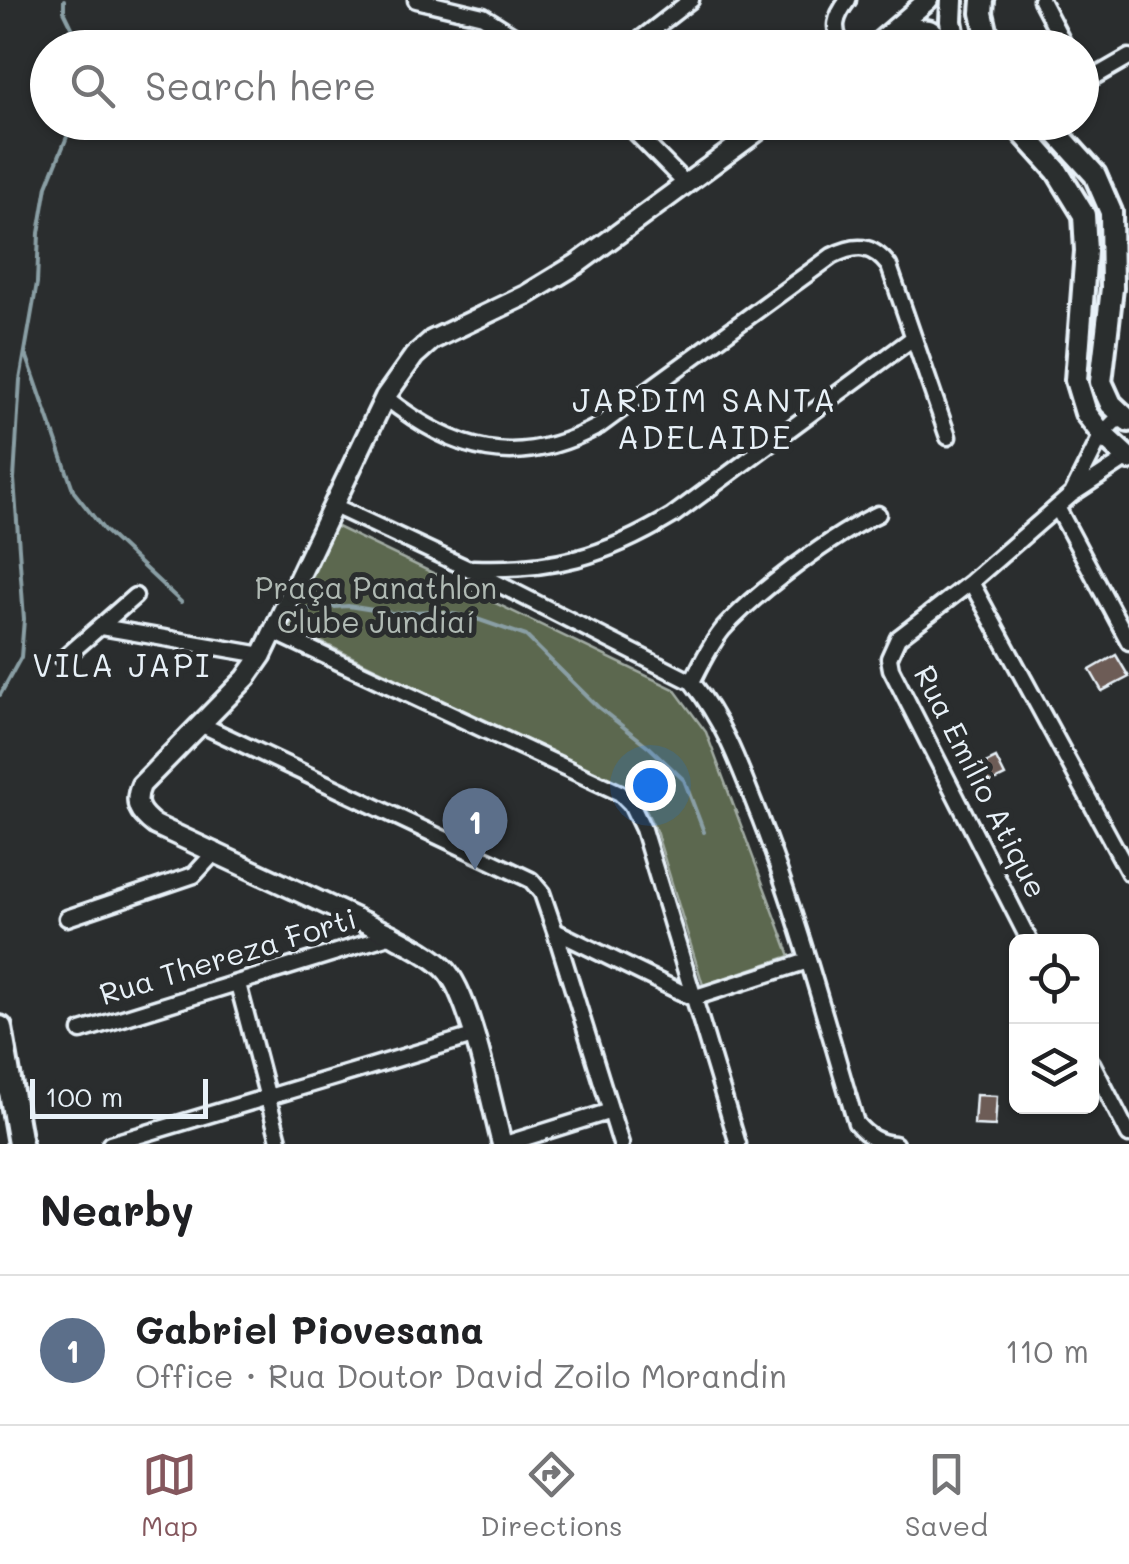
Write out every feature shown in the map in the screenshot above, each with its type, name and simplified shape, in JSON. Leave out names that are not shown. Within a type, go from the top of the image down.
[{"type":"highway","points":[[0,1028],[20,1144]]},
{"type":"main road","points":[[952,0],[953,30]]},
{"type":"main road","points":[[983,0],[986,30]]},
{"type":"main road","points":[[1030,140],[1057,171],[1084,215],[1086,252],[1076,380],[1086,413],[1128,458]]},
{"type":"main road","points":[[1064,140],[1095,175],[1111,212],[1112,288],[1101,382],[1111,404],[1128,420]]},
{"type":"street","points":[[416,0],[483,16],[505,30]]},
{"type":"street","points":[[652,30],[691,0]]},
{"type":"street","points":[[835,30],[834,24],[848,0]]},
{"type":"street","points":[[894,30],[928,0]]},
{"type":"street","points":[[1042,0],[1057,30]]},
{"type":"street","points":[[898,27],[929,30]]},
{"type":"street","points":[[1099,71],[1129,57]]},
{"type":"street","points":[[642,140],[686,184]]},
{"type":"street","points":[[611,1111],[503,1144],[459,992],[447,970],[392,935],[155,825],[143,816],[137,804],[141,785],[246,678],[262,655],[385,397],[414,356],[432,340],[526,295],[577,264],[746,140]]},
{"type":"street","points":[[385,397],[414,420],[475,446],[524,452],[569,442],[599,426],[832,256],[848,248],[865,246],[878,252],[889,266],[948,436]]},
{"type":"street","points":[[467,568],[542,567],[589,557],[638,536],[672,516],[913,338]]},
{"type":"street","points":[[1072,495],[1102,434],[1114,421],[1128,420]]},
{"type":"street","points":[[1128,458],[1072,495],[971,582],[1129,872]]},
{"type":"street","points":[[334,506],[467,568],[692,682],[730,741],[777,863],[856,1123],[867,1135],[884,1144],[895,1144]]},
{"type":"street","points":[[1058,509],[1129,642]]},
{"type":"street","points":[[692,682],[720,632],[744,606],[854,525],[878,514]]},
{"type":"street","name":"Rua Emílio Atique","points":[[971,582],[898,638],[889,658],[891,669],[1026,934]]},
{"type":"street","points":[[64,659],[135,596]]},
{"type":"street","points":[[101,626],[262,655]]},
{"type":"street","points":[[274,632],[620,793],[630,804],[643,829],[738,1144]]},
{"type":"street","points":[[202,725],[532,880],[542,893],[555,931],[621,1144]]},
{"type":"street","points":[[67,918],[194,875],[216,851]]},
{"type":"street","points":[[555,931],[693,998],[808,960]]},
{"type":"street","name":"Rua Thereza Forti","points":[[81,1030],[392,935]]},
{"type":"street","points":[[238,984],[280,1144]]},
{"type":"street","points":[[110,1144],[473,1036]]},
{"type":"street","points":[[1099,1076],[1129,1135]]},
{"type":"green space","name":"Praça Panathlon Clube Jundiaí","points":[[335,526],[674,689],[706,732],[790,956],[703,985],[656,831],[639,796],[290,627]]},
{"type":"building","points":[[1116,655],[1129,677],[1102,691],[1090,670]]},
{"type":"building","points":[[996,758],[1005,776],[978,789],[969,771]]},
{"type":"building","points":[[976,1095],[997,1096],[995,1126],[974,1125]]},
{"type":"waterway","points":[[64,0],[64,11],[73,30]]},
{"type":"waterway","points":[[0,695],[21,657],[24,619],[14,479],[20,380],[37,283],[39,233],[47,186],[66,140]]},
{"type":"waterway","points":[[26,354],[74,492],[104,530],[181,602]]},
{"type":"waterway","points":[[296,610],[348,606],[392,613],[433,611],[471,617],[526,636],[598,707],[684,780],[704,832]]},
{"type":"place","name":"Gabriel Piovesana","points":[[475,870]]},
{"type":"district","name":"JARDIM SANTA ADELAIDE","points":[[705,420]]},
{"type":"district","name":"VILA JAPI","points":[[122,666]]}]
